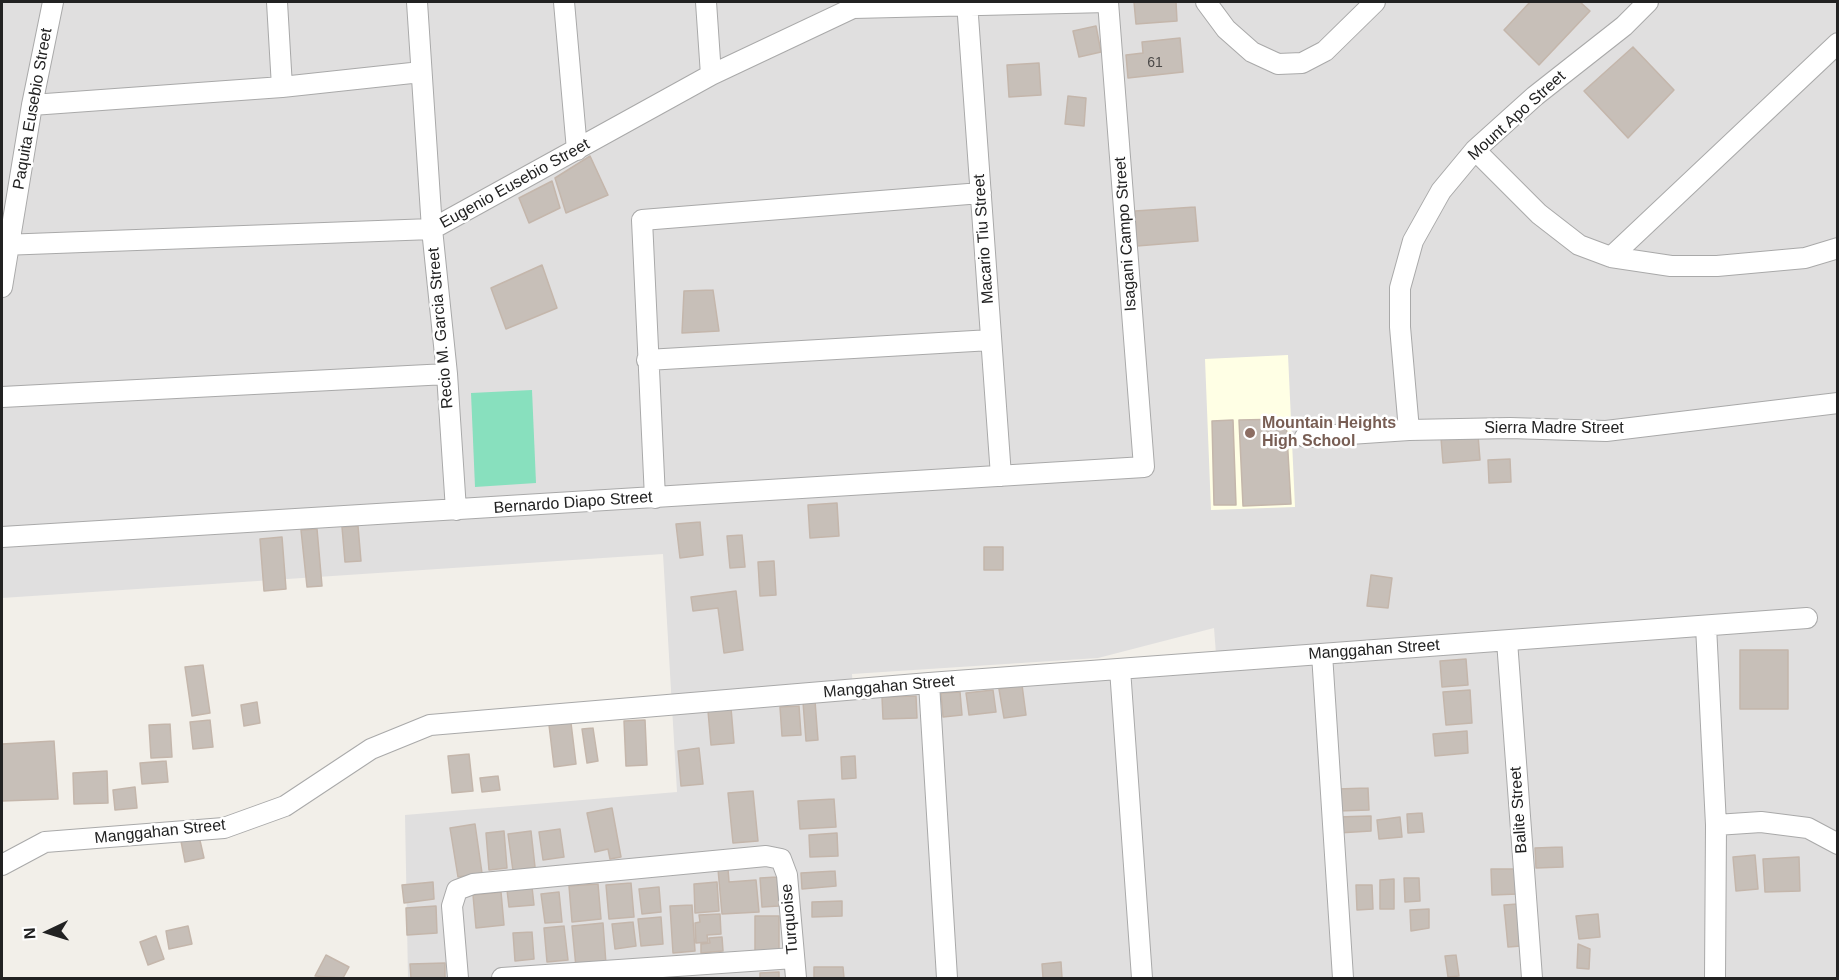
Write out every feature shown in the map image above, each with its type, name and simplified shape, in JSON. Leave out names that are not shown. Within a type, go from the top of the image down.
[{"type":"street","name":"Paquita Eusebio Street","points":[[2,287],[6,245],[53,2]]},
{"type":"street","points":[[277,2],[282,87]]},
{"type":"street","name":"Recio M. Garcia Street","points":[[417,2],[432,229],[447,374],[456,510]]},
{"type":"street","points":[[564,2],[577,150]]},
{"type":"street","points":[[706,2],[711,75]]},
{"type":"street","name":"Eugenio Eusebio Street","points":[[6,245],[432,229],[711,75],[852,4],[1108,2]]},
{"type":"street","name":"Isagani Campo Street","points":[[1108,2],[1144,467]]},
{"type":"street","points":[[1206,2],[1226,29],[1252,52],[1278,64],[1302,63],[1325,51],[1375,2]]},
{"type":"street","name":"Mount Apo Street","points":[[1409,430],[1400,327],[1400,288],[1413,242],[1441,191],[1476,150],[1535,96],[1624,26],[1648,2]]},
{"type":"street","name":"Macario Tiu Street","points":[[967,4],[1001,476]]},
{"type":"street","points":[[1611,257],[1838,43]]},
{"type":"street","points":[[32,105],[282,87],[421,72]]},
{"type":"street","points":[[1476,150],[1539,214],[1579,245],[1611,257],[1671,266],[1717,266],[1805,258],[1838,248]]},
{"type":"street","points":[[655,498],[642,220],[981,193]]},
{"type":"street","points":[[647,360],[991,340]]},
{"type":"street","points":[[2,397],[447,374]]},
{"type":"street","name":"Sierra Madre Street","points":[[1305,437],[1409,430],[1510,428],[1570,432],[1606,431],[1838,403]]},
{"type":"street","name":"Bernardo Diapo Street","points":[[2,537],[1144,467]]},
{"type":"street","name":"Manggahan Street","points":[[2,865],[45,842],[224,828],[285,806],[371,749],[430,725],[929,683],[1807,618]]},
{"type":"street","points":[[1706,626],[1716,825],[1715,978]]},
{"type":"street","name":"Balite Street","points":[[1507,641],[1532,978]]},
{"type":"street","points":[[1323,654],[1343,978]]},
{"type":"street","points":[[1120,669],[1142,978]]},
{"type":"street","points":[[929,683],[947,978]]},
{"type":"street","points":[[1716,825],[1761,822],[1808,828],[1838,843]]},
{"type":"street","name":"Turquoise","points":[[458,978],[452,906],[457,890],[473,884],[754,857],[782,859],[787,875],[796,978]]},
{"type":"street","points":[[502,978],[794,958]]},
{"type":"shaded area","points":[[2,2],[1837,2],[1837,978],[408,978],[405,815],[677,792],[663,554],[2,598]],"holes":[[[1214,628],[1217,667],[853,693],[852,674],[1098,658]]]},
{"type":"shaded area","name":"Mountain Heights High School","points":[[1288,355],[1295,507],[1211,510],[1205,359]]},
{"type":"green space","points":[[532,390],[536,483],[475,487],[471,393]]},
{"type":"building","points":[[1134,2],[1176,2],[1177,21],[1136,24]]},
{"type":"building","points":[[1530,2],[1580,2],[1590,11],[1539,65],[1504,30]]},
{"type":"building","points":[[1096,26],[1101,52],[1079,57],[1073,31]]},
{"type":"building","points":[[1180,38],[1183,72],[1128,78],[1126,55],[1143,53],[1142,42]]},
{"type":"building","points":[[1633,47],[1674,90],[1628,138],[1584,91]]},
{"type":"building","points":[[1039,63],[1041,95],[1009,97],[1007,65]]},
{"type":"building","points":[[1068,96],[1086,98],[1084,126],[1065,124]]},
{"type":"building","points":[[590,156],[608,195],[566,213],[555,178]]},
{"type":"building","points":[[552,181],[560,208],[529,223],[519,198]]},
{"type":"building","points":[[1195,207],[1198,241],[1137,246],[1135,211]]},
{"type":"building","points":[[542,265],[557,308],[506,329],[491,288]]},
{"type":"building","points":[[713,290],[719,331],[682,333],[684,291]]},
{"type":"building","points":[[1286,419],[1291,504],[1243,506],[1239,420]]},
{"type":"building","points":[[1233,420],[1236,505],[1214,505],[1212,421]]},
{"type":"building","points":[[1478,435],[1480,460],[1443,463],[1441,438]]},
{"type":"building","points":[[1510,459],[1511,482],[1489,483],[1488,460]]},
{"type":"building","points":[[837,503],[839,536],[810,538],[808,505]]},
{"type":"building","points":[[700,522],[703,555],[680,558],[676,524]]},
{"type":"building","points":[[358,526],[361,561],[345,562],[342,527]]},
{"type":"building","points":[[317,529],[322,586],[307,587],[301,530]]},
{"type":"building","points":[[742,535],[745,567],[730,568],[727,536]]},
{"type":"building","points":[[282,537],[286,589],[264,591],[260,539]]},
{"type":"building","points":[[984,547],[1003,547],[1003,570],[984,570]]},
{"type":"building","points":[[774,561],[776,595],[760,596],[758,562]]},
{"type":"building","points":[[1371,575],[1392,578],[1388,608],[1367,606]]},
{"type":"building","points":[[736,591],[743,650],[724,653],[718,608],[693,611],[691,597]]},
{"type":"building","points":[[1740,650],[1788,650],[1788,709],[1740,709]]},
{"type":"building","points":[[1466,659],[1468,685],[1442,687],[1440,661]]},
{"type":"building","points":[[203,665],[210,713],[192,716],[185,667]]},
{"type":"building","points":[[1022,685],[1026,715],[1004,718],[999,689]]},
{"type":"building","points":[[993,690],[996,712],[969,715],[966,693]]},
{"type":"building","points":[[1470,690],[1472,723],[1446,725],[1443,692]]},
{"type":"building","points":[[960,692],[962,715],[943,717],[941,693]]},
{"type":"building","points":[[916,696],[917,718],[883,719],[882,697]]},
{"type":"building","points":[[815,701],[818,740],[806,741],[803,702]]},
{"type":"building","points":[[257,702],[260,723],[244,726],[241,705]]},
{"type":"building","points":[[799,706],[801,735],[782,736],[780,707]]},
{"type":"building","points":[[731,708],[734,743],[711,745],[708,711]]},
{"type":"building","points":[[210,720],[213,747],[193,749],[190,722]]},
{"type":"building","points":[[645,720],[647,765],[626,766],[624,721]]},
{"type":"building","points":[[571,723],[576,764],[554,767],[549,725]]},
{"type":"building","points":[[170,724],[172,757],[151,758],[149,725]]},
{"type":"building","points":[[593,728],[598,761],[587,763],[582,729]]},
{"type":"building","points":[[1467,731],[1468,753],[1435,756],[1433,734]]},
{"type":"building","points":[[54,741],[58,799],[2,801],[2,744]]},
{"type":"building","points":[[699,748],[703,784],[681,786],[678,751]]},
{"type":"building","points":[[469,754],[473,791],[452,793],[448,756]]},
{"type":"building","points":[[855,756],[856,778],[842,779],[841,757]]},
{"type":"building","points":[[166,761],[168,782],[142,784],[140,763]]},
{"type":"building","points":[[107,771],[108,803],[74,804],[73,773]]},
{"type":"building","points":[[498,776],[500,790],[482,792],[480,778]]},
{"type":"building","points":[[135,787],[137,808],[115,810],[113,790]]},
{"type":"building","points":[[1368,788],[1369,810],[1338,811],[1337,789]]},
{"type":"building","points":[[753,791],[758,841],[733,843],[728,793]]},
{"type":"building","points":[[834,799],[836,827],[800,829],[798,801]]},
{"type":"building","points":[[612,808],[621,857],[610,859],[608,849],[595,852],[587,813]]},
{"type":"building","points":[[1422,813],[1424,832],[1408,833],[1407,814]]},
{"type":"building","points":[[1371,816],[1371,831],[1338,833],[1337,817]]},
{"type":"building","points":[[1400,817],[1402,837],[1379,839],[1377,820]]},
{"type":"building","points":[[475,824],[482,873],[458,877],[450,828]]},
{"type":"building","points":[[560,829],[564,857],[543,860],[539,832]]},
{"type":"building","points":[[504,831],[507,868],[489,870],[486,833]]},
{"type":"building","points":[[531,831],[535,867],[513,871],[508,834]]},
{"type":"building","points":[[198,832],[204,858],[185,862],[180,836]]},
{"type":"building","points":[[837,833],[838,856],[810,857],[809,835]]},
{"type":"building","points":[[1562,847],[1563,867],[1536,868],[1535,848]]},
{"type":"building","points":[[1755,855],[1758,889],[1736,891],[1733,857]]},
{"type":"building","points":[[1799,857],[1800,891],[1765,892],[1763,859]]},
{"type":"building","points":[[718,869],[728,869],[729,882],[756,880],[759,912],[722,914]]},
{"type":"building","points":[[1491,869],[1516,869],[1518,894],[1492,895]]},
{"type":"building","points":[[835,871],[836,886],[802,889],[801,873]]},
{"type":"building","points":[[777,877],[779,906],[762,907],[760,878]]},
{"type":"building","points":[[1404,878],[1419,878],[1420,901],[1405,902]]},
{"type":"building","points":[[1394,879],[1394,909],[1380,909],[1380,880]]},
{"type":"building","points":[[433,882],[434,899],[404,903],[402,885]]},
{"type":"building","points":[[717,882],[719,911],[695,913],[694,884]]},
{"type":"building","points":[[631,883],[634,917],[609,919],[606,885]]},
{"type":"building","points":[[598,884],[601,919],[572,922],[569,886]]},
{"type":"building","points":[[1356,885],[1372,885],[1373,909],[1357,910]]},
{"type":"building","points":[[532,887],[534,905],[509,907],[507,890]]},
{"type":"building","points":[[659,887],[661,912],[642,914],[639,889]]},
{"type":"building","points":[[501,892],[504,925],[476,928],[473,895]]},
{"type":"building","points":[[559,892],[562,922],[545,923],[541,894]]},
{"type":"building","points":[[842,901],[842,916],[812,917],[812,902]]},
{"type":"building","points":[[1518,904],[1521,946],[1508,947],[1504,905]]},
{"type":"building","points":[[692,905],[695,951],[673,953],[670,906]]},
{"type":"building","points":[[436,906],[437,933],[407,935],[406,908]]},
{"type":"building","points":[[1429,909],[1429,928],[1411,931],[1410,910]]},
{"type":"building","points":[[720,914],[721,934],[707,935],[708,942],[696,943],[695,923],[700,922],[699,915]]},
{"type":"building","points":[[1598,914],[1600,937],[1579,939],[1576,916]]},
{"type":"building","points":[[755,916],[779,916],[779,950],[755,951]]},
{"type":"building","points":[[661,917],[663,944],[641,946],[638,919]]},
{"type":"building","points":[[633,922],[636,946],[615,949],[612,924]]},
{"type":"building","points":[[603,923],[606,964],[576,967],[572,926]]},
{"type":"building","points":[[188,926],[192,944],[169,949],[166,931]]},
{"type":"building","points":[[564,926],[568,960],[547,962],[544,928]]},
{"type":"building","points":[[532,932],[534,959],[515,961],[513,933]]},
{"type":"building","points":[[156,936],[164,959],[148,965],[140,942]]},
{"type":"building","points":[[722,937],[723,951],[701,953],[701,944],[710,943],[709,938]]},
{"type":"building","points":[[1578,944],[1590,949],[1589,969],[1577,968]]},
{"type":"building","points":[[326,955],[349,967],[343,978],[315,976]]},
{"type":"building","points":[[1456,955],[1459,976],[1448,977],[1445,956]]},
{"type":"building","points":[[1061,962],[1062,978],[1043,978],[1042,964]]},
{"type":"building","points":[[445,963],[445,978],[411,978],[410,964]]},
{"type":"building","points":[[814,967],[843,967],[844,978],[814,978]]},
{"type":"building","points":[[779,972],[779,978],[760,978],[760,973]]},
{"type":"place","name":"Mountain Heights High School","points":[[1250,433]]}]
